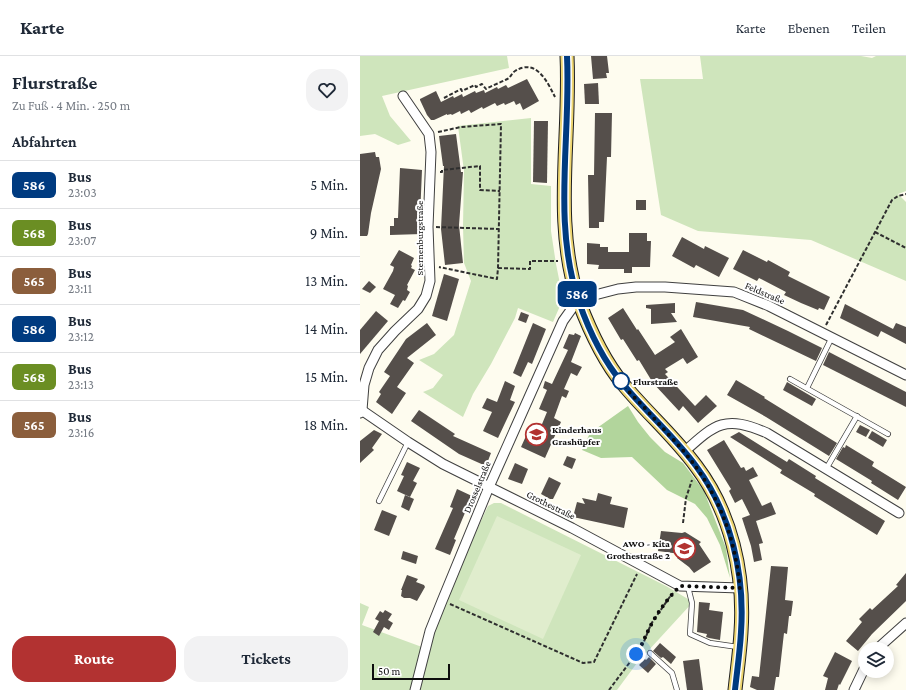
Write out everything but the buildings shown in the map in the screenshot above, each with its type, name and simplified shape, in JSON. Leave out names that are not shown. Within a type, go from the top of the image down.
[{"type":"main road","points":[[567,56],[568,111],[564,213],[569,261],[579,302],[598,347],[612,370],[633,396],[696,466],[718,503],[729,530],[737,563],[742,616],[735,690]]},
{"type":"street","name":"Sternenburgstraße","points":[[361,411],[364,385],[369,368],[378,350],[418,309],[426,296],[430,280],[428,227],[431,152],[429,134],[403,96]]},
{"type":"street","name":"Feldstraße","points":[[579,302],[595,294],[636,287],[665,287],[734,292],[769,306],[906,375]]},
{"type":"street","name":"Drosselstraße","points":[[415,690],[430,631],[489,487],[563,321],[573,307],[579,302]]},
{"type":"street","name":"Grothestraße","points":[[361,411],[443,464],[684,586],[740,588]]},
{"type":"street","points":[[684,452],[712,428],[735,423],[755,428],[767,433],[899,513]]},
{"type":"street","points":[[886,642],[906,623]]},
{"type":"street","points":[[854,690],[860,678]]},
{"type":"lane","points":[[807,388],[832,337]]},
{"type":"lane","points":[[790,379],[888,434]]},
{"type":"lane","points":[[826,469],[857,416]]},
{"type":"lane","points":[[379,501],[408,442]]},
{"type":"lane","points":[[684,586],[692,603],[690,634],[710,643],[740,648]]},
{"type":"lane","points":[[650,653],[672,673],[677,690]]},
{"type":"path","points":[[444,98],[461,89],[462,91],[475,85],[476,87],[482,84],[486,89],[510,77],[514,72],[531,66],[547,82],[557,101],[568,111]]},
{"type":"path","points":[[429,134],[461,127],[501,124],[497,279],[430,266]]},
{"type":"path","points":[[442,172],[442,170],[480,166],[480,190],[500,191]]},
{"type":"path","points":[[822,332],[892,200],[898,196],[906,194]]},
{"type":"path","points":[[428,227],[499,229]]},
{"type":"path","points":[[875,232],[906,248]]},
{"type":"path","points":[[498,268],[530,269],[530,261],[569,261]]},
{"type":"path","points":[[683,523],[686,498],[696,466]]},
{"type":"path","points":[[442,601],[583,663],[594,662],[642,566]]},
{"type":"path","points":[[609,690],[643,644],[651,624],[669,598],[684,586]]},
{"type":"green space","points":[[360,56],[507,56],[509,68],[382,96],[390,116],[411,141],[398,145],[375,134],[360,136]]},
{"type":"green space","points":[[700,56],[861,56],[872,58],[876,56],[906,56],[906,191],[898,194],[906,202],[906,281],[811,240],[698,231],[661,215],[640,79],[703,79]]},
{"type":"green space","points":[[531,118],[531,184],[551,186],[551,231],[563,299],[553,322],[518,308],[515,318],[491,364],[473,394],[463,417],[423,392],[433,388],[443,375],[419,360],[434,354],[454,335],[471,281],[464,263],[464,171],[458,126]]},
{"type":"green space","points":[[628,406],[650,437],[665,452],[683,463],[704,491],[726,548],[730,578],[720,545],[707,518],[695,504],[667,490],[632,457],[601,458],[582,450],[590,433]]},
{"type":"green space","points":[[494,503],[501,503],[666,586],[693,602],[637,663],[617,690],[360,690],[360,603],[369,607],[362,625],[422,647],[488,506]]},
{"type":"green space","points":[[497,516],[581,555],[543,639],[459,600]]},
{"type":"bus line","name":"586","points":[[567,56],[568,111],[564,213],[569,261],[579,302],[598,347],[612,370],[633,396],[696,466],[724,516],[734,547],[739,575],[742,609],[742,631],[735,690]]},
{"type":"place","name":"Flurstraße","points":[[621,381]]},
{"type":"place","name":"Kinderhaus Grashüpfer","points":[[537,435]]},
{"type":"place","name":"AWO - Kita Grothestraße 2","points":[[685,549]]},
{"type":"route","points":[[621,381],[696,466],[708,485],[724,516],[729,530],[734,547],[740,588],[680,586],[669,598],[651,624],[643,644],[636,654]]}]
